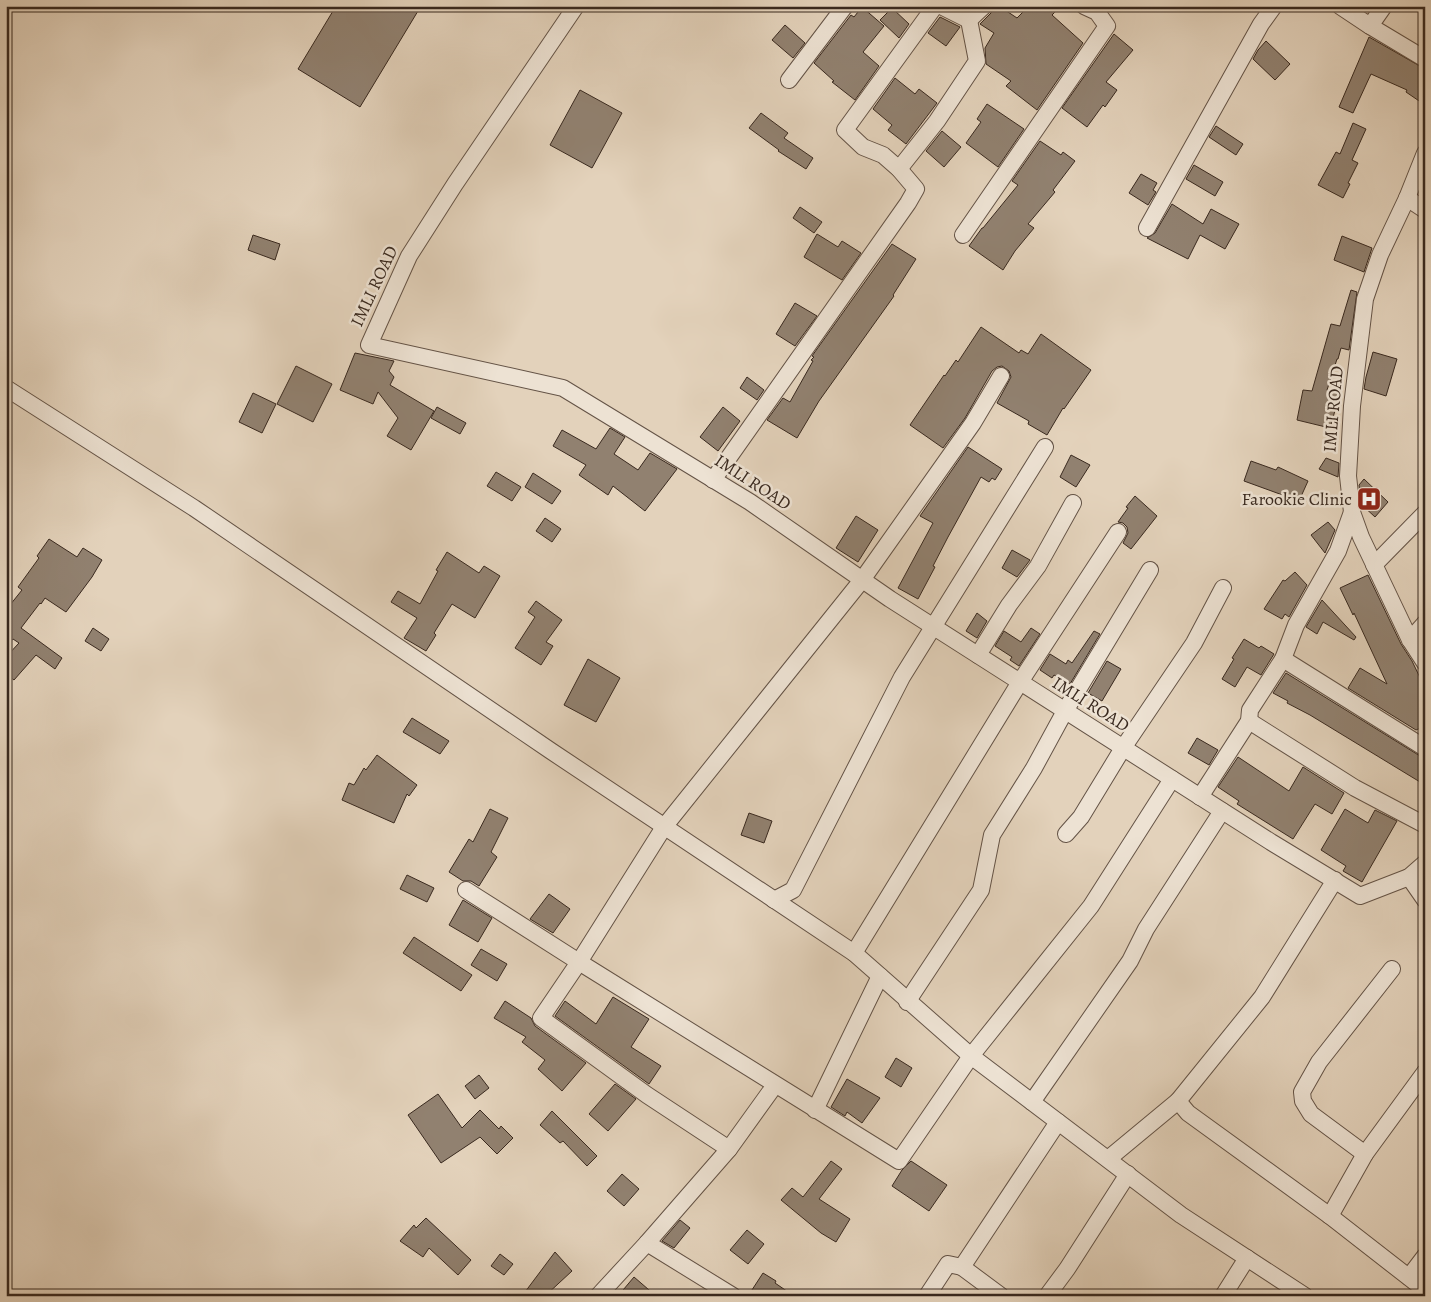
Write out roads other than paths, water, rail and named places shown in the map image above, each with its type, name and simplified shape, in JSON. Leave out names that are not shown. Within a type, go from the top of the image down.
[{"type":"street","name":"IMLI ROAD","points":[[576,6],[454,184],[408,256],[369,345],[563,388],[750,502],[932,626],[1222,811],[1360,896],[1409,877],[1425,863]]},
{"type":"street","points":[[789,80],[845,6]]},
{"type":"street","points":[[713,480],[916,189],[899,169],[883,155],[863,147],[845,130],[935,6]]},
{"type":"street","points":[[941,6],[969,20]]},
{"type":"street","points":[[969,20],[984,6]]},
{"type":"street","points":[[964,235],[1107,26],[1097,12],[1084,6]]},
{"type":"street","points":[[1147,228],[1261,24],[1274,6]]},
{"type":"street","points":[[1340,6],[1425,58]]},
{"type":"street","points":[[1370,26],[1384,6]]},
{"type":"street","points":[[899,169],[937,121],[977,61],[969,20]]},
{"type":"street","name":"IMLI ROAD","points":[[1425,153],[1407,198],[1380,255],[1365,299],[1352,406],[1348,476],[1352,512],[1361,537],[1410,640],[1425,663]]},
{"type":"street","points":[[1407,198],[1425,210]]},
{"type":"street","points":[[729,1149],[648,1095],[541,1018],[579,962],[664,827],[862,580],[973,423],[1001,376]]},
{"type":"street","points":[[6,388],[194,508],[664,827],[854,953],[971,1056],[1181,1215],[1305,1296]]},
{"type":"street","points":[[774,900],[793,890],[902,677],[1045,447]]},
{"type":"street","points":[[978,655],[1009,605],[1038,566],[1073,503]]},
{"type":"street","points":[[1200,797],[1249,721],[1250,710],[1283,659],[1296,625],[1338,551],[1352,512]]},
{"type":"street","points":[[1374,565],[1425,513]]},
{"type":"street","points":[[854,953],[1020,682],[1118,532]]},
{"type":"street","points":[[908,1001],[981,890],[992,835],[1034,768],[1065,711],[1150,570]]},
{"type":"street","points":[[1066,834],[1080,817],[1123,748],[1194,643],[1223,588]]},
{"type":"street","points":[[1410,640],[1425,623]]},
{"type":"street","points":[[1283,659],[1425,748]]},
{"type":"street","points":[[1249,721],[1355,788],[1425,825]]},
{"type":"street","points":[[466,890],[899,1161],[971,1056],[1091,906],[1172,779]]},
{"type":"street","points":[[1032,1102],[1130,961],[1146,929],[1222,811]]},
{"type":"street","points":[[1409,877],[1425,900]]},
{"type":"street","points":[[1108,1159],[1178,1101],[1262,997],[1335,880]]},
{"type":"street","points":[[1365,1154],[1311,1114],[1303,1102],[1302,1092],[1320,1062],[1392,969]]},
{"type":"street","points":[[816,1110],[880,976]]},
{"type":"street","points":[[1330,1216],[1365,1154],[1425,1072]]},
{"type":"street","points":[[598,1296],[729,1149],[775,1084]]},
{"type":"street","points":[[1178,1101],[1188,1113],[1330,1216],[1425,1290]]},
{"type":"street","points":[[962,1267],[1058,1122]]},
{"type":"street","points":[[1047,1296],[1067,1269],[1128,1174]]},
{"type":"street","points":[[647,1243],[733,1296]]},
{"type":"street","points":[[1409,1277],[1425,1256]]},
{"type":"street","points":[[1223,1296],[1247,1258]]},
{"type":"street","points":[[927,1296],[948,1264],[962,1267],[1001,1296]]},
{"type":"place","name":"Farookie Clinic","points":[[1369,499]]}]
